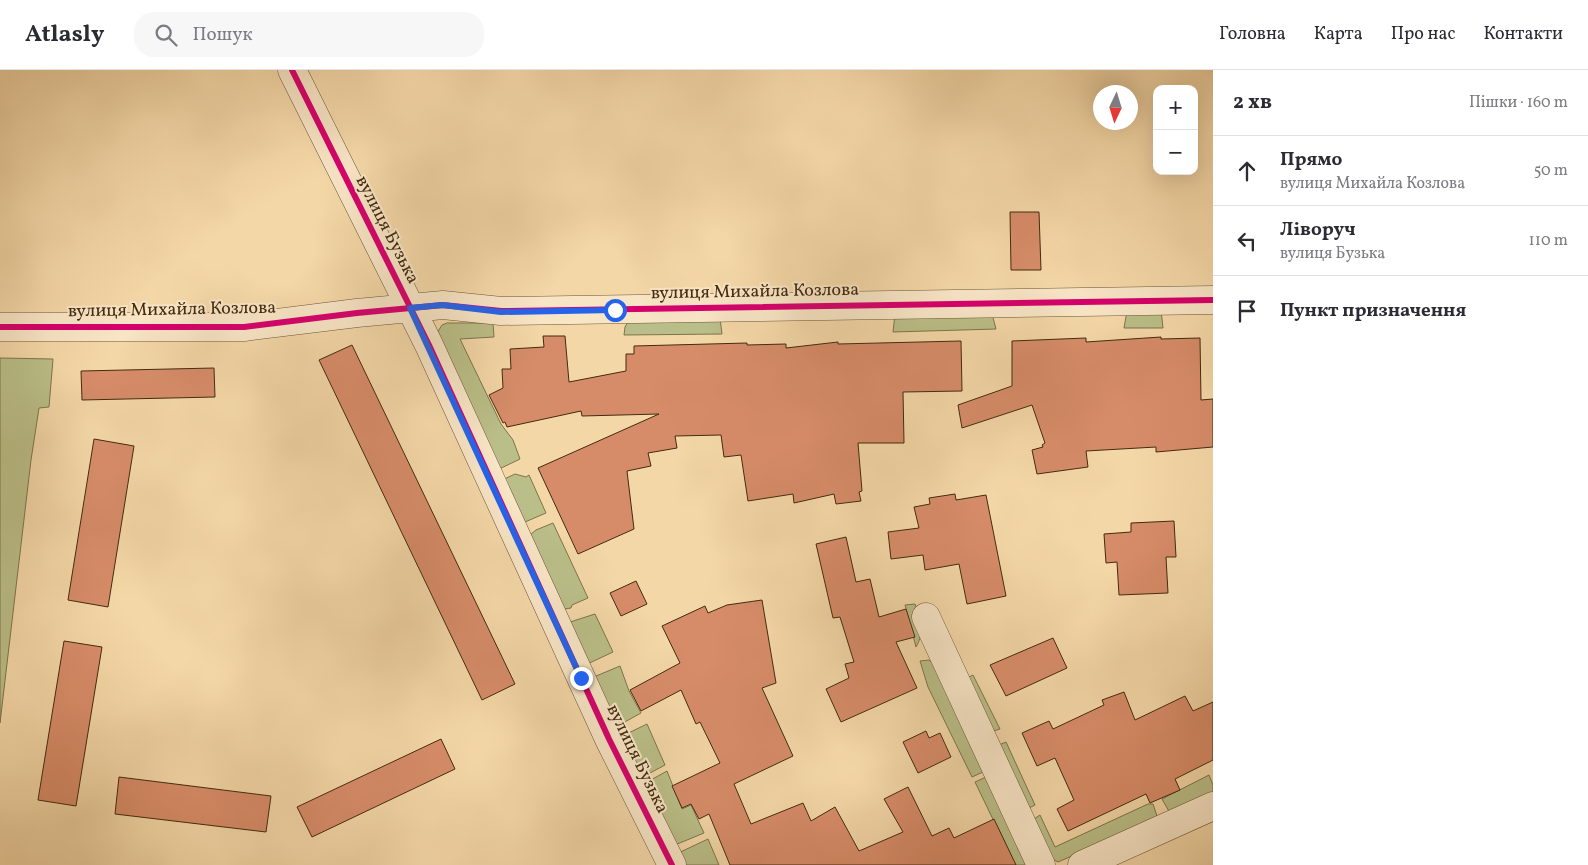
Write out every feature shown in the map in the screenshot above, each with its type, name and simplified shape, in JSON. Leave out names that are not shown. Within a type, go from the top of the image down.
[{"type":"street","name":"вулиця Бузька","points":[[292,70],[410,308],[609,738],[672,865]]},
{"type":"street","name":"вулиця Михайла Козлова","points":[[0,327],[244,327],[442,305],[501,312],[1213,300]]},
{"type":"street","points":[[926,617],[1041,865]]},
{"type":"street","points":[[1082,865],[1213,806]]},
{"type":"green space","points":[[1161,310],[1163,328],[1124,328],[1127,311]]},
{"type":"green space","points":[[895,314],[992,314],[996,329],[893,332]]},
{"type":"green space","points":[[720,318],[722,334],[624,335],[625,327],[629,320]]},
{"type":"green space","points":[[447,323],[493,323],[494,337],[460,339],[501,424],[513,440],[520,459],[493,472],[437,333],[442,325]]},
{"type":"green space","points":[[0,358],[53,359],[49,407],[39,408],[31,460],[0,723]]},
{"type":"green space","points":[[515,474],[526,477],[529,475],[546,513],[518,525],[498,482]]},
{"type":"green space","points":[[553,523],[588,598],[572,605],[571,608],[558,610],[525,539],[536,530]]},
{"type":"green space","points":[[915,604],[921,631],[916,647],[905,605]]},
{"type":"green space","points":[[595,614],[613,652],[583,666],[564,624]]},
{"type":"green space","points":[[929,660],[939,669],[983,772],[972,777],[928,687],[920,661]]},
{"type":"green space","points":[[620,666],[629,691],[641,713],[612,729],[589,679]]},
{"type":"green space","points":[[973,675],[1000,729],[987,733],[965,679]]},
{"type":"green space","points":[[647,724],[665,765],[637,780],[616,739]]},
{"type":"green space","points":[[1006,742],[1035,805],[1027,809],[999,745]]},
{"type":"green space","points":[[667,771],[682,809],[691,805],[704,833],[670,847],[640,786]]},
{"type":"green space","points":[[1209,775],[1213,785],[1213,795],[1170,813],[1162,799]]},
{"type":"green space","points":[[986,777],[1029,865],[1015,865],[975,782]]},
{"type":"green space","points":[[1148,804],[1153,804],[1158,819],[1058,862],[1049,857],[1034,819],[1040,815],[1055,847]]},
{"type":"green space","points":[[708,839],[719,865],[679,865],[674,855]]},
{"type":"building","points":[[1010,212],[1039,212],[1041,270],[1011,270]]},
{"type":"building","points":[[543,336],[565,336],[569,382],[626,371],[626,354],[634,354],[634,346],[747,343],[747,345],[786,344],[786,348],[838,342],[838,344],[961,341],[962,391],[903,392],[904,443],[858,443],[862,491],[859,492],[861,501],[836,504],[834,494],[794,503],[793,494],[748,501],[741,455],[724,457],[721,435],[675,436],[677,448],[648,453],[651,466],[627,471],[634,529],[578,554],[538,468],[659,414],[582,416],[581,411],[507,427],[505,422],[503,423],[489,395],[503,388],[502,369],[511,369],[510,349],[544,347]]},
{"type":"building","points":[[1161,337],[1161,339],[1200,338],[1201,400],[1213,399],[1213,447],[1156,452],[1156,447],[1086,451],[1088,467],[1037,474],[1032,450],[1043,447],[1042,445],[1045,443],[1032,405],[962,428],[958,405],[1012,386],[1012,341],[1086,338],[1086,342]]},
{"type":"building","points":[[352,345],[515,684],[482,700],[319,360]]},
{"type":"building","points":[[214,368],[215,397],[82,400],[81,371]]},
{"type":"building","points":[[94,439],[134,446],[108,607],[68,600]]},
{"type":"building","points":[[955,494],[956,500],[986,495],[1006,596],[967,604],[959,564],[925,570],[923,555],[891,559],[888,532],[919,528],[914,507],[930,504],[929,498]]},
{"type":"building","points":[[1174,521],[1176,557],[1166,557],[1168,593],[1119,595],[1117,562],[1106,563],[1104,534],[1131,532],[1131,523]]},
{"type":"building","points":[[846,537],[856,582],[870,579],[879,617],[906,609],[915,637],[896,642],[917,688],[841,722],[826,689],[849,678],[845,664],[854,662],[840,617],[833,618],[816,544]]},
{"type":"building","points":[[636,581],[647,604],[621,616],[610,593]]},
{"type":"building","points":[[762,600],[776,683],[762,688],[793,756],[734,784],[751,824],[803,803],[811,821],[835,807],[859,851],[903,832],[884,799],[908,787],[932,836],[949,828],[954,838],[994,819],[1016,865],[730,865],[709,814],[699,819],[691,804],[682,808],[672,786],[720,763],[700,722],[696,724],[681,690],[641,711],[630,690],[680,663],[662,626],[705,606],[708,613],[727,605]]},
{"type":"building","points":[[1053,638],[1067,668],[1006,696],[990,665]]},
{"type":"building","points":[[64,641],[102,647],[76,806],[38,800]]},
{"type":"building","points":[[1124,692],[1135,720],[1185,696],[1193,711],[1213,702],[1213,760],[1175,779],[1180,790],[1150,803],[1146,794],[1068,831],[1057,809],[1074,800],[1055,758],[1037,766],[1022,733],[1049,721],[1053,729],[1104,705],[1102,700]]},
{"type":"building","points":[[926,731],[929,738],[940,733],[951,757],[918,773],[903,742]]},
{"type":"building","points":[[441,739],[455,769],[312,837],[297,807]]},
{"type":"building","points":[[119,777],[271,796],[266,832],[115,814]]},
{"type":"cycle path","points":[[292,70],[429,345],[609,739],[672,865]]},
{"type":"cycle path","points":[[0,327],[244,327],[443,305],[501,311],[1213,300]]},
{"type":"route","points":[[581,678],[410,308],[442,305],[501,312],[615,310]]}]
